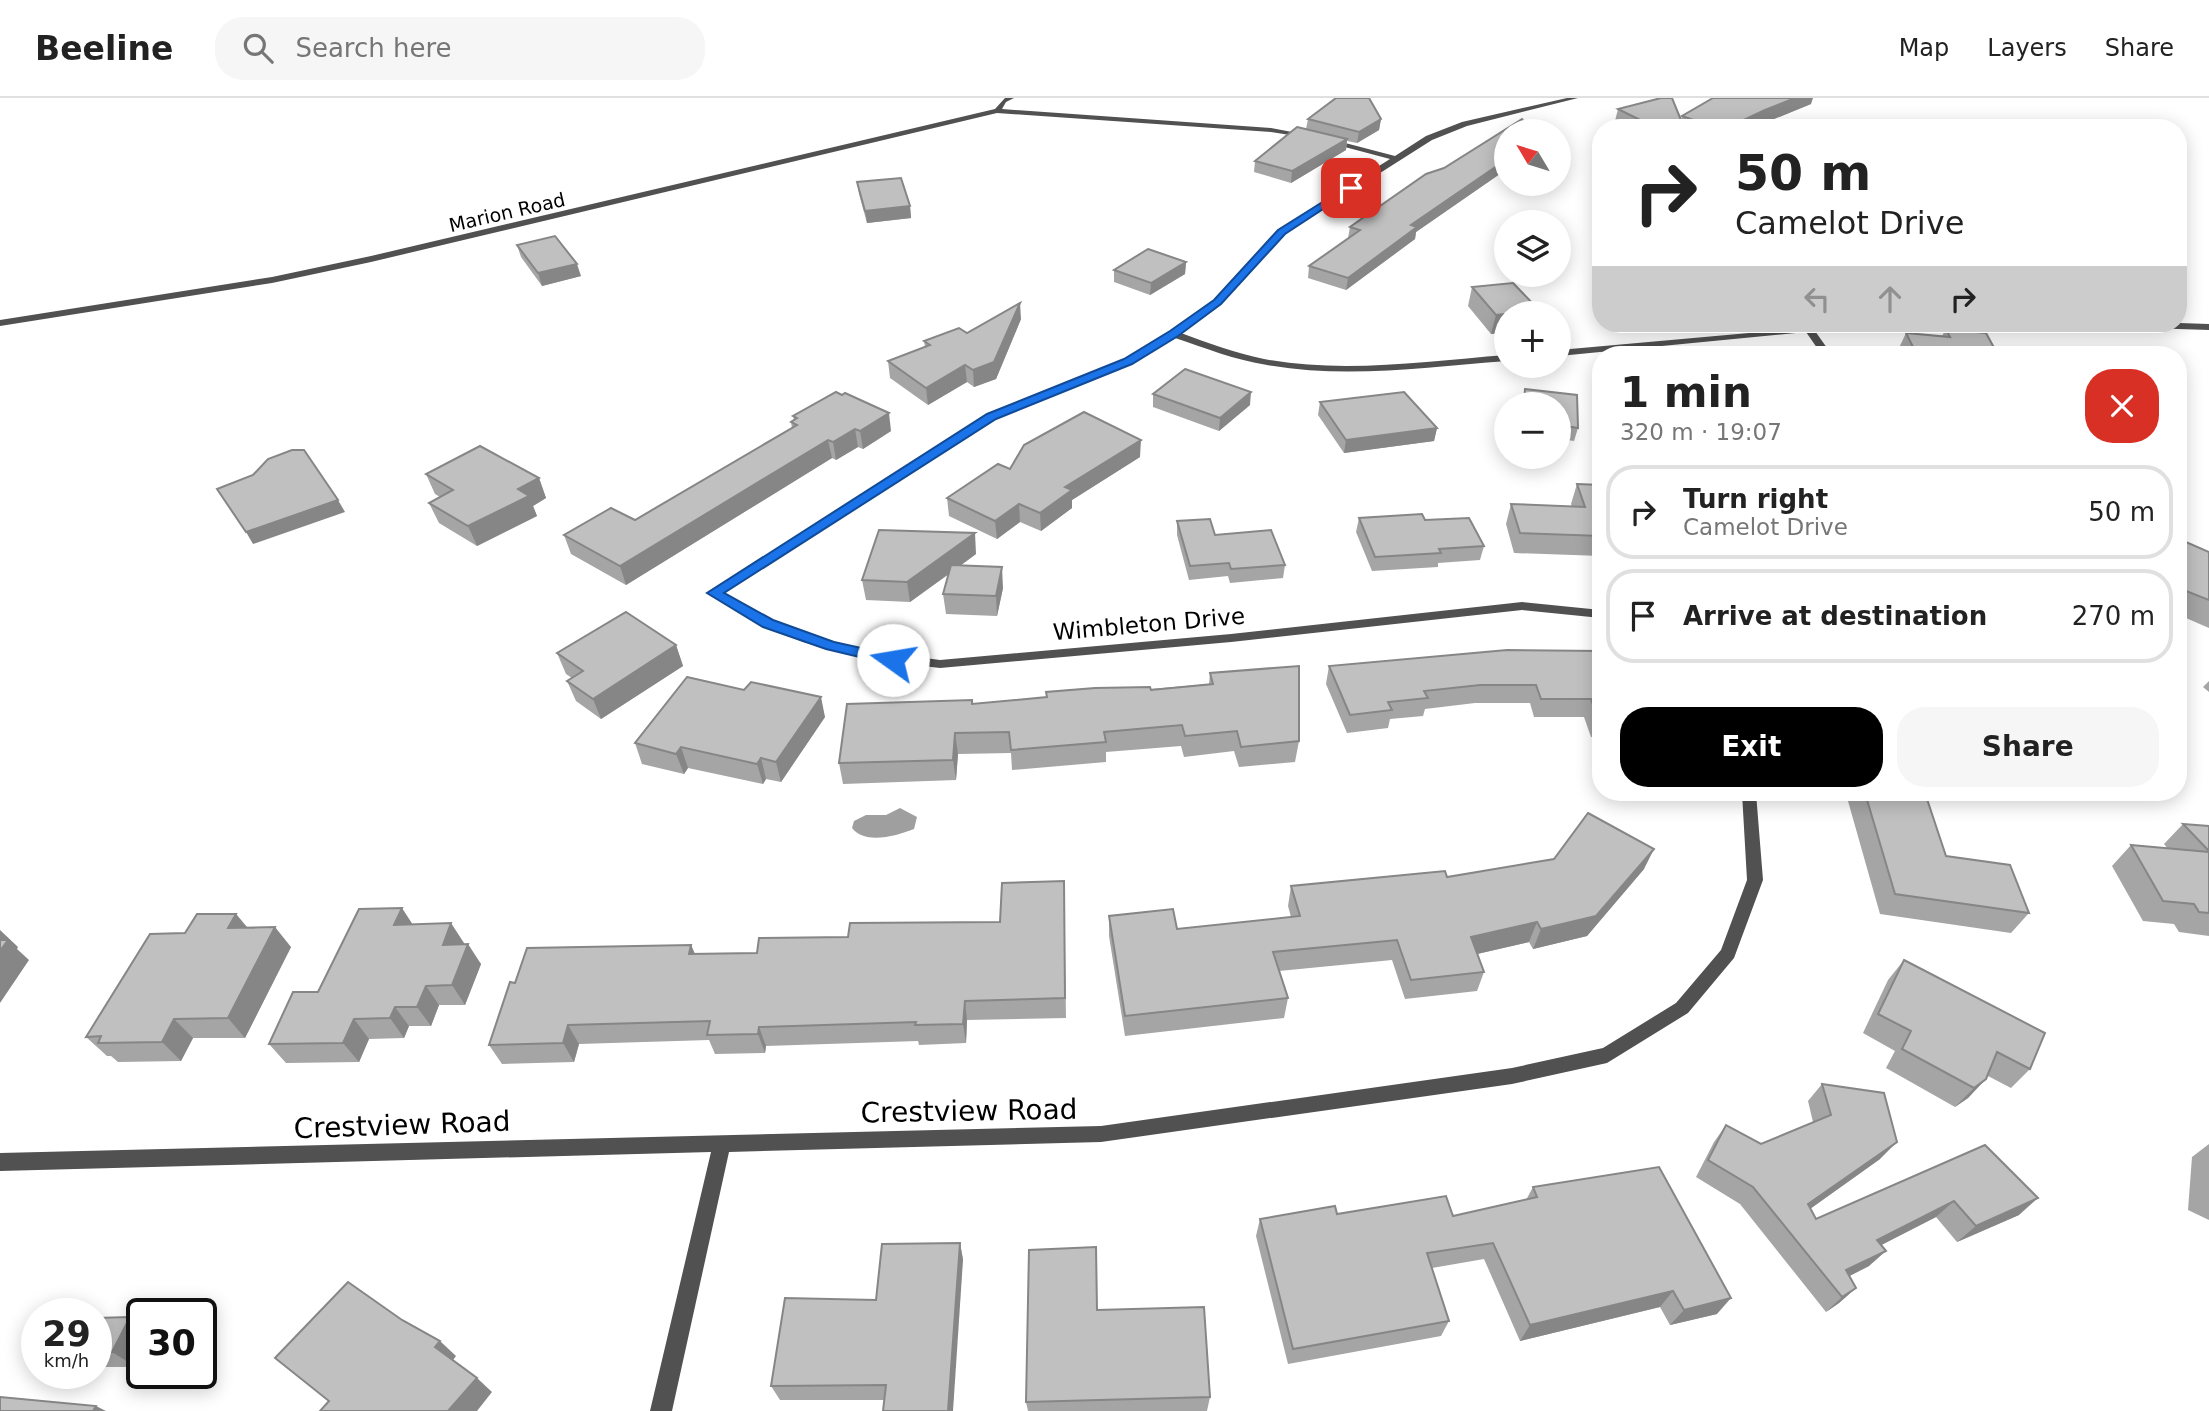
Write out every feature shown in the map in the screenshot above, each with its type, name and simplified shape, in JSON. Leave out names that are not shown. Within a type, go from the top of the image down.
[{"type":"street","points":[[997,111],[1004,101],[1011,98]]},
{"type":"street","points":[[1174,334],[1217,302],[1281,232],[1453,126],[1575,98]]},
{"type":"street","points":[[997,111],[1270,130],[1313,136]]},
{"type":"street","name":"Marion Road","points":[[0,323],[309,272],[735,175],[895,133],[997,111]]},
{"type":"street","points":[[1325,139],[1397,159]]},
{"type":"street","points":[[2187,326],[2209,327]]},
{"type":"street","points":[[1629,346],[1759,333]]},
{"type":"street","points":[[1174,334],[1227,353],[1315,369],[1356,369],[1494,359]]},
{"type":"street","name":"Wimbleton Drive","points":[[1174,334],[1128,362],[991,416],[714,593],[768,623],[831,646],[893,660],[940,664],[1231,638],[1522,607],[1592,613]]},
{"type":"street","points":[[1571,352],[1592,350]]},
{"type":"street","name":"Crestview Road","points":[[0,1162],[1101,1134],[1512,1076],[1607,1055],[1682,1008],[1728,953],[1755,880],[1750,801]]},
{"type":"street","points":[[661,1411],[722,1143]]},
{"type":"shaded area","points":[[900,808],[917,817],[914,829],[873,838],[852,828],[854,821],[866,815],[886,815]]},
{"type":"building","points":[[1336,98],[1369,98],[1381,119],[1359,132],[1308,119]]},
{"type":"building","points":[[1661,98],[1672,98],[1681,119],[1638,119],[1618,109]]},
{"type":"building","points":[[1713,98],[1795,98],[1746,119],[1690,119],[1682,116]]},
{"type":"building","points":[[1297,127],[1347,139],[1292,171],[1255,161]]},
{"type":"building","points":[[1494,137],[1494,168],[1411,225],[1417,227],[1348,278],[1309,266],[1360,230],[1350,227],[1426,174],[1444,168]]},
{"type":"building","points":[[901,178],[910,206],[865,211],[857,182]]},
{"type":"building","points":[[555,236],[577,264],[538,273],[517,245]]},
{"type":"building","points":[[1148,249],[1186,262],[1151,283],[1114,270]]},
{"type":"building","points":[[1494,285],[1494,287],[1517,287],[1530,301],[1494,301],[1494,313],[1472,287]]},
{"type":"building","points":[[1020,303],[994,362],[973,370],[965,365],[926,388],[888,361],[930,345],[924,341],[959,328],[967,333]]},
{"type":"building","points":[[1906,333],[1950,337],[1948,333],[1986,333],[1993,346],[1912,346]]},
{"type":"building","points":[[1185,369],[1251,392],[1220,418],[1153,394]]},
{"type":"building","points":[[1525,389],[1551,392],[1525,392]]},
{"type":"building","points":[[836,392],[842,395],[845,393],[889,413],[860,431],[855,429],[833,442],[828,440],[620,566],[564,535],[611,508],[635,520],[797,425],[791,422],[797,418],[793,416]]},
{"type":"building","points":[[1404,392],[1437,428],[1346,440],[1320,402]]},
{"type":"building","points":[[1571,394],[1577,395],[1578,428],[1571,427]]},
{"type":"building","points":[[1084,412],[1141,440],[1065,487],[1072,490],[1040,513],[1019,504],[995,521],[947,498],[998,464],[1010,469],[1024,445]]},
{"type":"building","points":[[480,446],[539,478],[518,489],[529,496],[468,526],[429,503],[453,490],[426,474]]},
{"type":"building","points":[[292,450],[304,450],[338,500],[246,532],[217,489],[253,475],[268,459]]},
{"type":"building","points":[[1577,484],[1592,485],[1592,536],[1520,533],[1511,504],[1585,507]]},
{"type":"building","points":[[1422,514],[1425,520],[1469,518],[1484,546],[1439,549],[1441,553],[1375,557],[1359,518]]},
{"type":"building","points":[[1210,519],[1215,535],[1271,530],[1285,565],[1231,569],[1229,563],[1190,566],[1177,521]]},
{"type":"building","points":[[879,530],[975,533],[907,582],[862,580]]},
{"type":"building","points":[[2187,542],[2209,552],[2209,600],[2187,591]]},
{"type":"building","points":[[951,565],[1002,567],[996,596],[943,594]]},
{"type":"building","points":[[626,612],[676,645],[593,699],[567,681],[583,671],[557,653]]},
{"type":"building","points":[[1507,650],[1592,651],[1592,702],[1591,699],[1541,699],[1536,685],[1480,685],[1424,691],[1428,698],[1388,702],[1392,710],[1350,715],[1329,666]]},
{"type":"building","points":[[1299,666],[1299,741],[1241,747],[1237,731],[1185,736],[1182,725],[1104,732],[1106,742],[1011,750],[1009,732],[955,733],[953,760],[839,763],[847,704],[972,700],[972,704],[1047,697],[1046,692],[1095,688],[1150,687],[1151,690],[1213,684],[1210,673]]},
{"type":"building","points":[[687,677],[744,690],[751,682],[821,697],[776,762],[761,758],[757,764],[681,747],[676,754],[635,743]]},
{"type":"building","points":[[1867,801],[1928,801],[1946,856],[2010,865],[2029,913],[1895,894]]},
{"type":"building","points":[[1588,813],[1654,849],[1596,916],[1541,929],[1537,922],[1471,937],[1484,972],[1411,980],[1397,940],[1273,952],[1288,998],[1125,1016],[1109,916],[1173,909],[1177,929],[1300,916],[1291,886],[1445,871],[1447,877],[1554,859]]},
{"type":"building","points":[[2183,824],[2209,826],[2209,851]]},
{"type":"building","points":[[2131,845],[2209,852],[2209,913],[2199,912],[2194,904],[2163,901]]},
{"type":"building","points":[[1064,881],[1065,998],[965,1001],[963,1024],[915,1025],[916,1022],[759,1027],[758,1034],[707,1035],[710,1021],[568,1025],[563,1043],[489,1045],[510,982],[515,983],[527,948],[691,945],[689,954],[757,953],[759,938],[848,937],[850,923],[1000,922],[1002,883]]},
{"type":"building","points":[[402,908],[394,925],[451,923],[443,945],[468,944],[452,985],[426,986],[417,1007],[395,1007],[390,1018],[354,1019],[343,1043],[269,1044],[293,992],[318,992],[359,909]]},
{"type":"building","points":[[197,914],[236,914],[228,928],[275,927],[228,1018],[174,1019],[162,1042],[98,1043],[101,1036],[86,1037],[150,934],[185,933]]},
{"type":"building","points":[[0,940],[8,940],[0,951]]},
{"type":"building","points":[[1904,960],[2045,1033],[2030,1069],[1997,1052],[1986,1079],[1974,1088],[1902,1049],[1911,1031],[1878,1014]]},
{"type":"building","points":[[1822,1084],[1884,1093],[1897,1142],[1808,1204],[1816,1219],[1985,1145],[2038,1198],[1976,1226],[1954,1201],[1877,1240],[1886,1251],[1846,1270],[1856,1288],[1842,1297],[1753,1187],[1708,1160],[1726,1125],[1761,1144],[1831,1115]]},
{"type":"building","points":[[1659,1167],[1731,1298],[1684,1310],[1673,1291],[1530,1325],[1493,1243],[1427,1253],[1449,1321],[1293,1349],[1260,1219],[1335,1206],[1337,1214],[1446,1196],[1453,1216],[1537,1197],[1533,1187]]},
{"type":"building","points":[[960,1243],[948,1411],[883,1411],[886,1385],[771,1386],[785,1298],[876,1300],[882,1244]]},
{"type":"building","points":[[1096,1247],[1097,1310],[1204,1307],[1210,1397],[1026,1402],[1029,1250]]},
{"type":"building","points":[[348,1282],[402,1320],[440,1341],[435,1347],[477,1378],[448,1411],[320,1411],[329,1401],[275,1358]]},
{"type":"building","points":[[126,1317],[126,1325],[112,1352],[112,1318]]},
{"type":"building","points":[[0,1397],[96,1406],[93,1411],[0,1411]]},
{"type":"route","points":[[893,660],[831,646],[768,623],[714,593],[991,416],[1128,362],[1174,334],[1217,302],[1247,273],[1281,232],[1351,188]]}]
